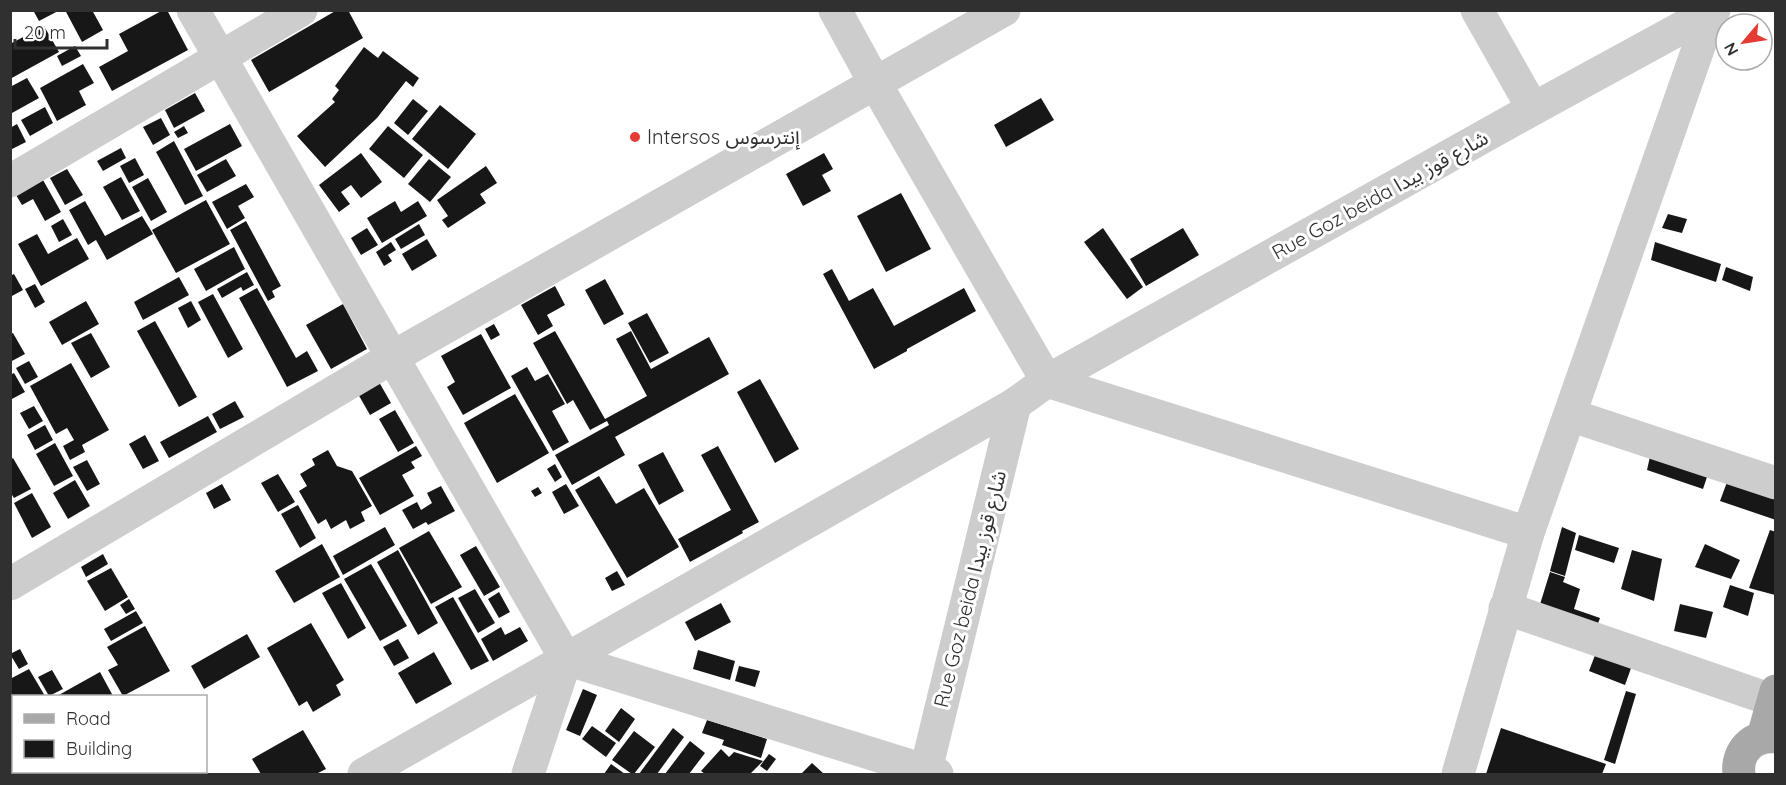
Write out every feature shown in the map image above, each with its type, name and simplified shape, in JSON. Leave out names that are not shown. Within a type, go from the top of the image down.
[{"type":"main road","points":[[1739,774],[1740,759],[1744,749],[1752,742],[1769,737],[1774,696]]},
{"type":"street","points":[[194,10],[566,659],[929,773]]},
{"type":"street","points":[[10,180],[301,10]]},
{"type":"street","points":[[835,10],[875,84],[1047,381],[1528,533]]},
{"type":"street","points":[[10,584],[393,357],[1004,10]]},
{"type":"street","points":[[1477,10],[1533,109]]},
{"type":"street","points":[[1458,774],[1528,533],[1713,11]]},
{"type":"street","name":"Rue Goz beida شارع قوز بيدا","points":[[364,774],[1015,404],[1047,381],[1713,11]]},
{"type":"street","name":"Rue Goz beida شارع قوز بيدا","points":[[929,773],[1015,404]]},
{"type":"street","points":[[1570,415],[1776,483]]},
{"type":"street","points":[[1505,608],[1774,696]]},
{"type":"street","points":[[528,774],[566,659]]},
{"type":"building","points":[[33,10],[60,10],[39,21]]},
{"type":"building","points":[[65,10],[92,10],[103,30],[82,42]]},
{"type":"building","points":[[167,10],[188,50],[112,91],[99,67],[128,51],[119,34]]},
{"type":"building","points":[[337,10],[348,10],[363,38],[269,92],[251,60]]},
{"type":"building","points":[[44,26],[59,52],[10,79],[10,44]]},
{"type":"building","points":[[75,46],[81,56],[62,66],[57,56]]},
{"type":"building","points":[[364,47],[378,58],[383,51],[419,78],[413,87],[406,81],[377,118],[325,167],[297,136],[335,102],[332,99],[339,90],[335,86]]},
{"type":"building","points":[[83,64],[94,83],[79,91],[86,105],[57,121],[40,88]]},
{"type":"building","points":[[27,78],[39,98],[12,113],[10,87]]},
{"type":"building","points":[[195,93],[205,111],[174,128],[165,110]]},
{"type":"building","points":[[1041,98],[1054,120],[1006,147],[994,125]]},
{"type":"building","points":[[413,99],[428,111],[408,135],[394,123]]},
{"type":"building","points":[[440,105],[476,134],[448,169],[412,139]]},
{"type":"building","points":[[45,107],[53,123],[30,136],[21,120]]},
{"type":"building","points":[[161,118],[170,135],[153,145],[143,127]]},
{"type":"building","points":[[17,124],[26,142],[10,150],[10,128]]},
{"type":"building","points":[[230,124],[242,146],[196,171],[184,149]]},
{"type":"building","points":[[184,126],[188,133],[178,138],[174,132]]},
{"type":"building","points":[[388,126],[423,155],[404,178],[369,149]]},
{"type":"building","points":[[174,141],[203,196],[185,205],[156,152]]},
{"type":"building","points":[[121,148],[126,158],[103,171],[97,161]]},
{"type":"building","points":[[361,153],[382,182],[361,198],[351,185],[341,192],[350,204],[339,212],[319,185]]},
{"type":"building","points":[[824,153],[833,169],[822,175],[831,191],[803,206],[786,174]]},
{"type":"building","points":[[135,158],[144,175],[129,183],[120,166]]},
{"type":"building","points":[[226,159],[236,176],[207,192],[197,175]]},
{"type":"building","points":[[429,159],[451,177],[430,202],[408,184]]},
{"type":"building","points":[[486,166],[497,183],[480,194],[486,203],[448,228],[442,220],[448,216],[437,200]]},
{"type":"building","points":[[67,169],[83,195],[65,205],[50,178]]},
{"type":"building","points":[[121,177],[140,211],[122,220],[103,187]]},
{"type":"building","points":[[148,178],[167,212],[151,221],[132,187]]},
{"type":"building","points":[[43,180],[61,212],[45,221],[33,199],[22,205],[16,195]]},
{"type":"building","points":[[246,184],[254,197],[238,206],[245,218],[227,229],[212,202]]},
{"type":"building","points":[[901,193],[931,249],[886,272],[857,216]]},
{"type":"building","points":[[206,200],[230,244],[176,273],[152,230]]},
{"type":"building","points":[[85,201],[105,236],[142,216],[153,234],[107,260],[96,240],[88,245],[69,210]]},
{"type":"building","points":[[395,201],[401,212],[418,201],[427,216],[382,243],[367,218]]},
{"type":"building","points":[[1668,214],[1687,219],[1682,233],[1662,228]]},
{"type":"building","points":[[63,219],[72,235],[59,242],[51,226]]},
{"type":"building","points":[[246,221],[281,286],[272,291],[275,297],[268,301],[230,230]]},
{"type":"building","points":[[419,224],[425,235],[401,249],[395,239]]},
{"type":"building","points":[[367,228],[378,245],[361,255],[351,238]]},
{"type":"building","points":[[1103,228],[1143,287],[1127,299],[1084,242]]},
{"type":"building","points":[[1183,228],[1199,255],[1146,286],[1130,259]]},
{"type":"building","points":[[37,234],[48,254],[77,238],[89,259],[41,286],[18,244]]},
{"type":"building","points":[[427,239],[437,256],[412,271],[402,254]]},
{"type":"building","points":[[391,242],[396,250],[388,255],[392,261],[384,266],[376,252]]},
{"type":"building","points":[[1655,242],[1721,264],[1716,282],[1651,260]]},
{"type":"building","points":[[234,247],[245,269],[206,291],[194,269]]},
{"type":"building","points":[[1726,267],[1753,277],[1750,291],[1722,280]]},
{"type":"building","points":[[832,269],[849,301],[873,288],[894,326],[964,288],[976,311],[874,369],[823,274]]},
{"type":"building","points":[[247,272],[254,285],[243,291],[241,287],[222,298],[217,289]]},
{"type":"building","points":[[14,274],[23,290],[10,297],[10,276]]},
{"type":"building","points":[[179,277],[189,295],[143,320],[134,302]]},
{"type":"building","points":[[605,279],[624,314],[604,325],[585,290]]},
{"type":"building","points":[[35,284],[45,302],[35,308],[25,289]]},
{"type":"building","points":[[555,286],[565,305],[547,315],[553,326],[538,335],[521,305]]},
{"type":"building","points":[[257,288],[296,358],[307,351],[318,371],[287,387],[239,298]]},
{"type":"building","points":[[213,294],[243,349],[228,358],[198,302]]},
{"type":"building","points":[[86,301],[99,324],[62,345],[49,322]]},
{"type":"building","points":[[191,301],[201,320],[188,328],[178,308]]},
{"type":"building","points":[[343,304],[367,349],[331,369],[306,325]]},
{"type":"building","points":[[647,313],[669,353],[650,363],[628,323]]},
{"type":"building","points":[[155,321],[197,397],[179,407],[137,331]]},
{"type":"building","points":[[494,324],[500,335],[491,340],[485,329]]},
{"type":"building","points":[[555,331],[605,419],[647,396],[616,339],[631,331],[651,369],[709,337],[729,374],[615,437],[625,455],[572,485],[555,455],[609,425],[607,421],[590,430],[573,400],[567,404],[533,343]]},
{"type":"building","points":[[13,333],[25,354],[10,362],[10,334]]},
{"type":"building","points":[[91,333],[110,367],[91,378],[71,343]]},
{"type":"building","points":[[481,334],[511,388],[463,415],[447,387],[455,382],[441,356]]},
{"type":"building","points":[[29,361],[38,377],[25,384],[16,368]]},
{"type":"building","points":[[71,363],[109,430],[82,445],[85,452],[70,460],[63,446],[74,440],[67,428],[56,434],[30,386]]},
{"type":"building","points":[[527,367],[535,381],[548,374],[565,404],[552,411],[569,442],[553,451],[511,376]]},
{"type":"building","points":[[14,373],[25,392],[10,400],[10,375]]},
{"type":"building","points":[[760,379],[799,449],[775,463],[737,392]]},
{"type":"building","points":[[379,382],[391,403],[370,415],[358,394]]},
{"type":"building","points":[[515,394],[549,453],[497,483],[464,423]]},
{"type":"building","points":[[235,401],[244,417],[220,429],[212,414]]},
{"type":"building","points":[[34,406],[43,421],[29,429],[20,413]]},
{"type":"building","points":[[395,410],[414,443],[398,452],[379,419]]},
{"type":"building","points":[[208,416],[217,432],[169,458],[160,442]]},
{"type":"building","points":[[45,425],[53,440],[35,450],[27,435]]},
{"type":"building","points":[[145,435],[159,461],[143,469],[129,444]]},
{"type":"building","points":[[55,443],[73,476],[54,486],[36,454]]},
{"type":"building","points":[[416,446],[422,456],[411,462],[415,468],[402,475],[414,496],[380,515],[359,478]]},
{"type":"building","points":[[718,446],[759,522],[690,562],[678,539],[731,510],[701,455]]},
{"type":"building","points":[[328,450],[337,466],[352,471],[372,506],[361,512],[365,521],[350,529],[346,520],[331,529],[326,519],[318,524],[299,491],[307,486],[300,474],[315,465],[312,459]]},
{"type":"building","points":[[663,452],[684,491],[659,505],[638,465]]},
{"type":"building","points":[[1651,452],[1709,471],[1703,489],[1647,470]]},
{"type":"building","points":[[13,458],[31,489],[14,498],[10,492],[10,460]]},
{"type":"building","points":[[87,460],[100,484],[87,491],[73,467]]},
{"type":"building","points":[[555,464],[562,477],[555,482],[547,469]]},
{"type":"building","points":[[278,474],[295,502],[278,512],[261,483]]},
{"type":"building","points":[[1730,474],[1776,491],[1776,520],[1720,501]]},
{"type":"building","points":[[599,476],[616,504],[644,488],[679,547],[627,578],[575,490]]},
{"type":"building","points":[[75,480],[90,506],[68,519],[53,493]]},
{"type":"building","points":[[222,484],[231,500],[214,509],[206,493]]},
{"type":"building","points":[[566,484],[579,506],[564,514],[552,492]]},
{"type":"building","points":[[441,486],[455,511],[428,525],[426,522],[413,529],[402,510],[417,502],[421,510],[432,503],[427,493]]},
{"type":"building","points":[[538,487],[542,493],[535,497],[531,491]]},
{"type":"building","points":[[32,493],[51,527],[32,538],[14,503]]},
{"type":"building","points":[[298,505],[316,538],[300,548],[281,514]]},
{"type":"building","points":[[385,527],[395,545],[343,575],[333,556]]},
{"type":"building","points":[[1562,527],[1576,533],[1565,576],[1550,571]]},
{"type":"building","points":[[1770,530],[1776,532],[1775,595],[1749,588]]},
{"type":"building","points":[[429,531],[462,587],[431,604],[399,548]]},
{"type":"building","points":[[1579,535],[1619,548],[1614,563],[1575,550]]},
{"type":"building","points":[[322,544],[340,577],[294,603],[275,571]]},
{"type":"building","points":[[1705,544],[1740,560],[1731,579],[1695,567]]},
{"type":"building","points":[[476,546],[500,587],[484,596],[460,555]]},
{"type":"building","points":[[398,550],[438,623],[418,635],[377,562]]},
{"type":"building","points":[[1632,550],[1662,559],[1654,601],[1621,589]]},
{"type":"building","points":[[103,554],[108,564],[86,577],[81,567]]},
{"type":"building","points":[[371,564],[407,626],[380,641],[344,579]]},
{"type":"building","points":[[111,568],[128,597],[105,611],[87,581]]},
{"type":"building","points":[[617,571],[625,585],[612,591],[605,578]]},
{"type":"building","points":[[1550,572],[1565,577],[1563,582],[1580,589],[1574,609],[1600,618],[1594,635],[1537,614]]},
{"type":"building","points":[[341,583],[366,628],[348,639],[322,593]]},
{"type":"building","points":[[1730,585],[1754,593],[1748,616],[1723,607]]},
{"type":"building","points":[[475,589],[495,623],[478,633],[458,598]]},
{"type":"building","points":[[499,592],[510,612],[499,618],[488,599]]},
{"type":"building","points":[[453,597],[489,661],[471,670],[435,607]]},
{"type":"building","points":[[129,599],[135,609],[126,614],[120,605]]},
{"type":"building","points":[[721,603],[731,622],[695,641],[685,622]]},
{"type":"building","points":[[1680,604],[1713,612],[1706,638],[1674,631]]},
{"type":"building","points":[[136,611],[143,623],[111,641],[104,629]]},
{"type":"building","points":[[311,623],[344,680],[336,685],[341,695],[313,712],[307,701],[299,706],[267,648]]},
{"type":"building","points":[[145,626],[170,671],[122,695],[108,670],[118,665],[107,647]]},
{"type":"building","points":[[501,627],[505,635],[520,627],[528,641],[493,661],[481,639]]},
{"type":"building","points":[[247,634],[260,657],[204,689],[191,666]]},
{"type":"building","points":[[398,639],[409,658],[394,666],[383,647]]},
{"type":"building","points":[[1600,642],[1635,657],[1625,685],[1589,671]]},
{"type":"building","points":[[20,649],[28,664],[19,669],[10,654]]},
{"type":"building","points":[[698,650],[735,661],[730,680],[693,669]]},
{"type":"building","points":[[434,652],[452,684],[416,704],[398,673]]},
{"type":"building","points":[[739,666],[760,671],[755,687],[735,681]]},
{"type":"building","points":[[29,669],[44,695],[12,695],[10,692],[10,679]]},
{"type":"building","points":[[52,670],[63,689],[48,695],[38,677]]},
{"type":"building","points":[[100,672],[112,695],[59,695]]},
{"type":"building","points":[[583,689],[597,695],[580,736],[566,730]]},
{"type":"building","points":[[1626,691],[1636,694],[1615,764],[1604,760]]},
{"type":"building","points":[[621,708],[635,719],[619,742],[605,731]]},
{"type":"building","points":[[707,720],[767,739],[761,758],[722,745],[724,740],[702,733]]},
{"type":"building","points":[[592,726],[616,743],[606,757],[582,739]]},
{"type":"building","points":[[673,728],[684,737],[657,774],[639,774]]},
{"type":"building","points":[[1501,728],[1606,764],[1602,774],[1486,774]]},
{"type":"building","points":[[303,730],[326,769],[316,774],[261,774],[252,759]]},
{"type":"building","points":[[634,731],[655,747],[632,774],[612,760]]},
{"type":"building","points":[[690,741],[705,753],[689,774],[665,774]]},
{"type":"building","points":[[721,749],[729,757],[734,752],[763,761],[750,774],[705,774],[701,771]]},
{"type":"building","points":[[769,754],[776,759],[767,771],[760,766]]},
{"type":"building","points":[[812,763],[824,774],[801,774]]},
{"type":"building","points":[[611,764],[625,774],[604,774]]},
{"type":"building","points":[[12,773],[37,773],[10,774]]},
{"type":"building","points":[[54,773],[89,774],[54,774]]},
{"type":"place","name":"Intersos إنترسوس","points":[[635,137]]}]
